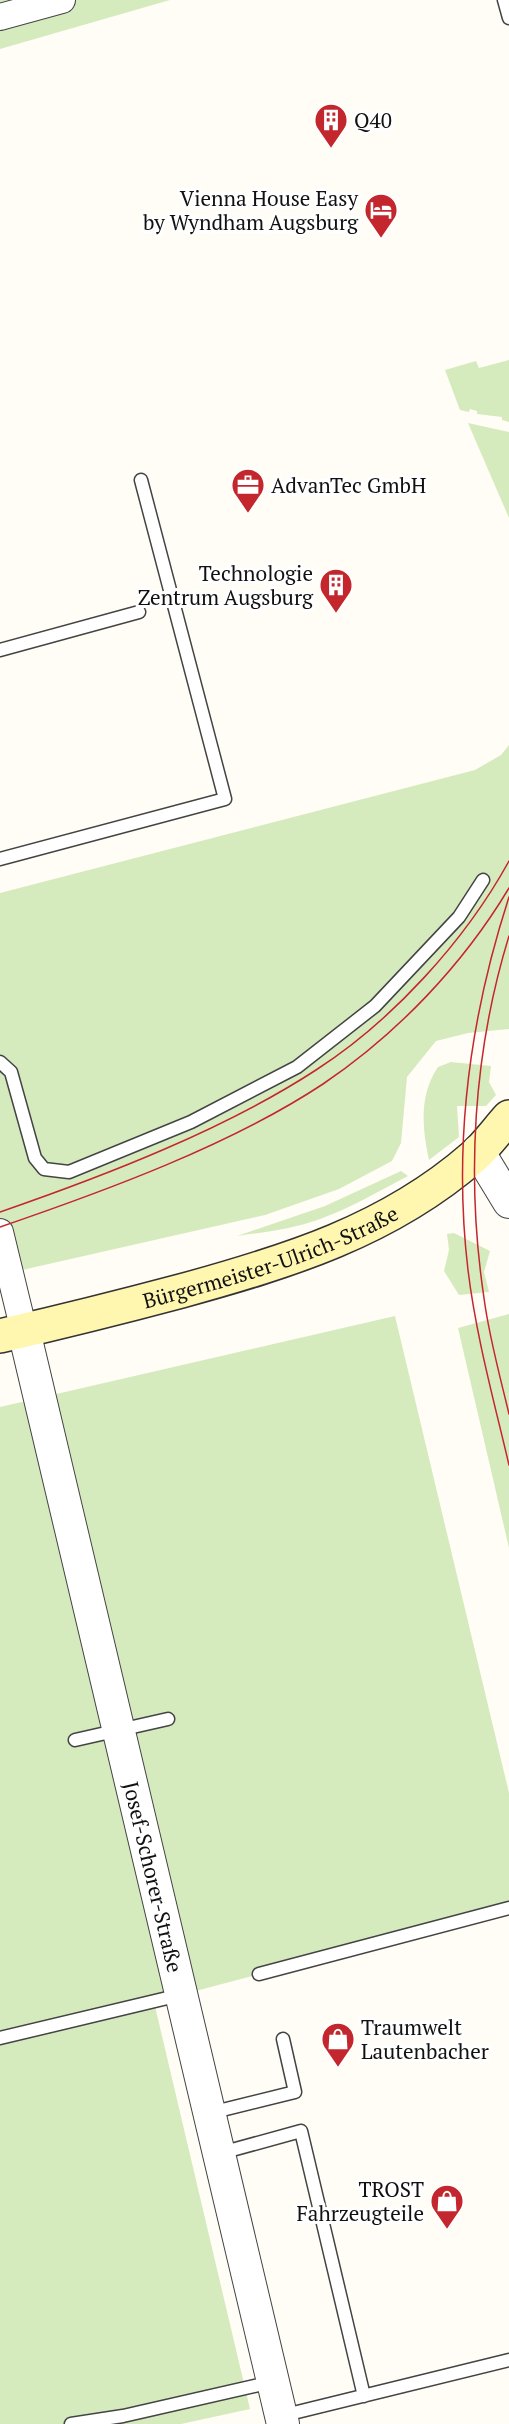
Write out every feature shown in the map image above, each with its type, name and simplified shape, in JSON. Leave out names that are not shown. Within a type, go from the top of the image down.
[{"type":"main road","name":"Bürgermeister-Ulrich-Straße","points":[[12,1333],[266,1268],[315,1251],[422,1197],[478,1151],[509,1117]]},
{"type":"street","points":[[0,17],[62,0]]},
{"type":"street","points":[[478,1151],[509,1202]]},
{"type":"street","points":[[0,1232],[12,1333]]},
{"type":"street","name":"Josef-Schorer-Straße","points":[[12,1333],[119,1730],[282,2420]]},
{"type":"lane","points":[[504,0],[509,18]]},
{"type":"lane","points":[[0,860],[225,799],[141,480]]},
{"type":"lane","points":[[0,650],[139,612]]},
{"type":"lane","points":[[0,1062],[11,1072],[35,1158],[44,1168],[69,1172],[191,1122],[297,1067],[375,1006],[459,917],[483,880]]},
{"type":"lane","points":[[75,1740],[168,1719]]},
{"type":"lane","points":[[260,1974],[509,1908]]},
{"type":"lane","points":[[0,2038],[181,1995]]},
{"type":"lane","points":[[210,2112],[295,2092],[283,2039]]},
{"type":"lane","points":[[220,2153],[301,2131],[364,2396]]},
{"type":"lane","points":[[282,2420],[364,2396],[509,2360]]},
{"type":"lane","points":[[71,2424],[123,2416],[273,2382]]},
{"type":"green space","points":[[0,0],[170,0],[0,49]]},
{"type":"green space","points":[[509,360],[509,422],[502,420],[502,417],[477,414],[477,411],[470,409],[469,412],[460,410],[445,370],[476,361],[479,368]]},
{"type":"green space","points":[[468,423],[509,432],[509,518]]},
{"type":"green space","points":[[509,745],[509,1029],[468,1033],[436,1041],[407,1077],[401,1143],[392,1161],[339,1189],[265,1215],[0,1275],[0,893],[475,770],[501,755]]},
{"type":"green space","points":[[451,1062],[491,1066],[489,1082],[496,1095],[486,1106],[457,1106],[459,1137],[429,1160],[424,1124],[425,1101],[438,1067]]},
{"type":"green space","points":[[401,1171],[408,1176],[331,1215],[289,1228],[237,1236],[325,1206]]},
{"type":"green space","points":[[454,1233],[490,1251],[484,1272],[489,1292],[459,1295],[444,1271],[449,1250],[447,1234]]},
{"type":"green space","points":[[509,1314],[509,1548],[458,1328]]},
{"type":"green space","points":[[395,1316],[509,1793],[509,1908],[154,2002],[250,2409],[181,2424],[0,2424],[0,1407]]},
{"type":"tram line","points":[[0,1212],[121,1167],[203,1132],[280,1092],[316,1070],[372,1028],[424,977],[471,921],[509,861]]},
{"type":"tram line","points":[[0,1227],[124,1182],[208,1147],[287,1106],[323,1084],[377,1043],[427,996],[471,944],[509,888]]},
{"type":"tram line","points":[[509,897],[495,942],[475,1035],[468,1081],[463,1175],[464,1223],[471,1295],[509,1465]]},
{"type":"tram line","points":[[509,936],[487,1025],[476,1116],[475,1162],[478,1253],[484,1298],[509,1414]]},
{"type":"place","name":"Q40","points":[[331,149]]},
{"type":"place","name":"Vienna House Easy by Wyndham Augsburg","points":[[381,239]]},
{"type":"place","name":"AdvanTec GmbH","points":[[248,514]]},
{"type":"place","name":"Technologie Zentrum Augsburg","points":[[336,614]]},
{"type":"place","name":"Traumwelt Lautenbacher","points":[[338,2068]]},
{"type":"place","name":"TROST Fahrzeugteile","points":[[447,2230]]}]
